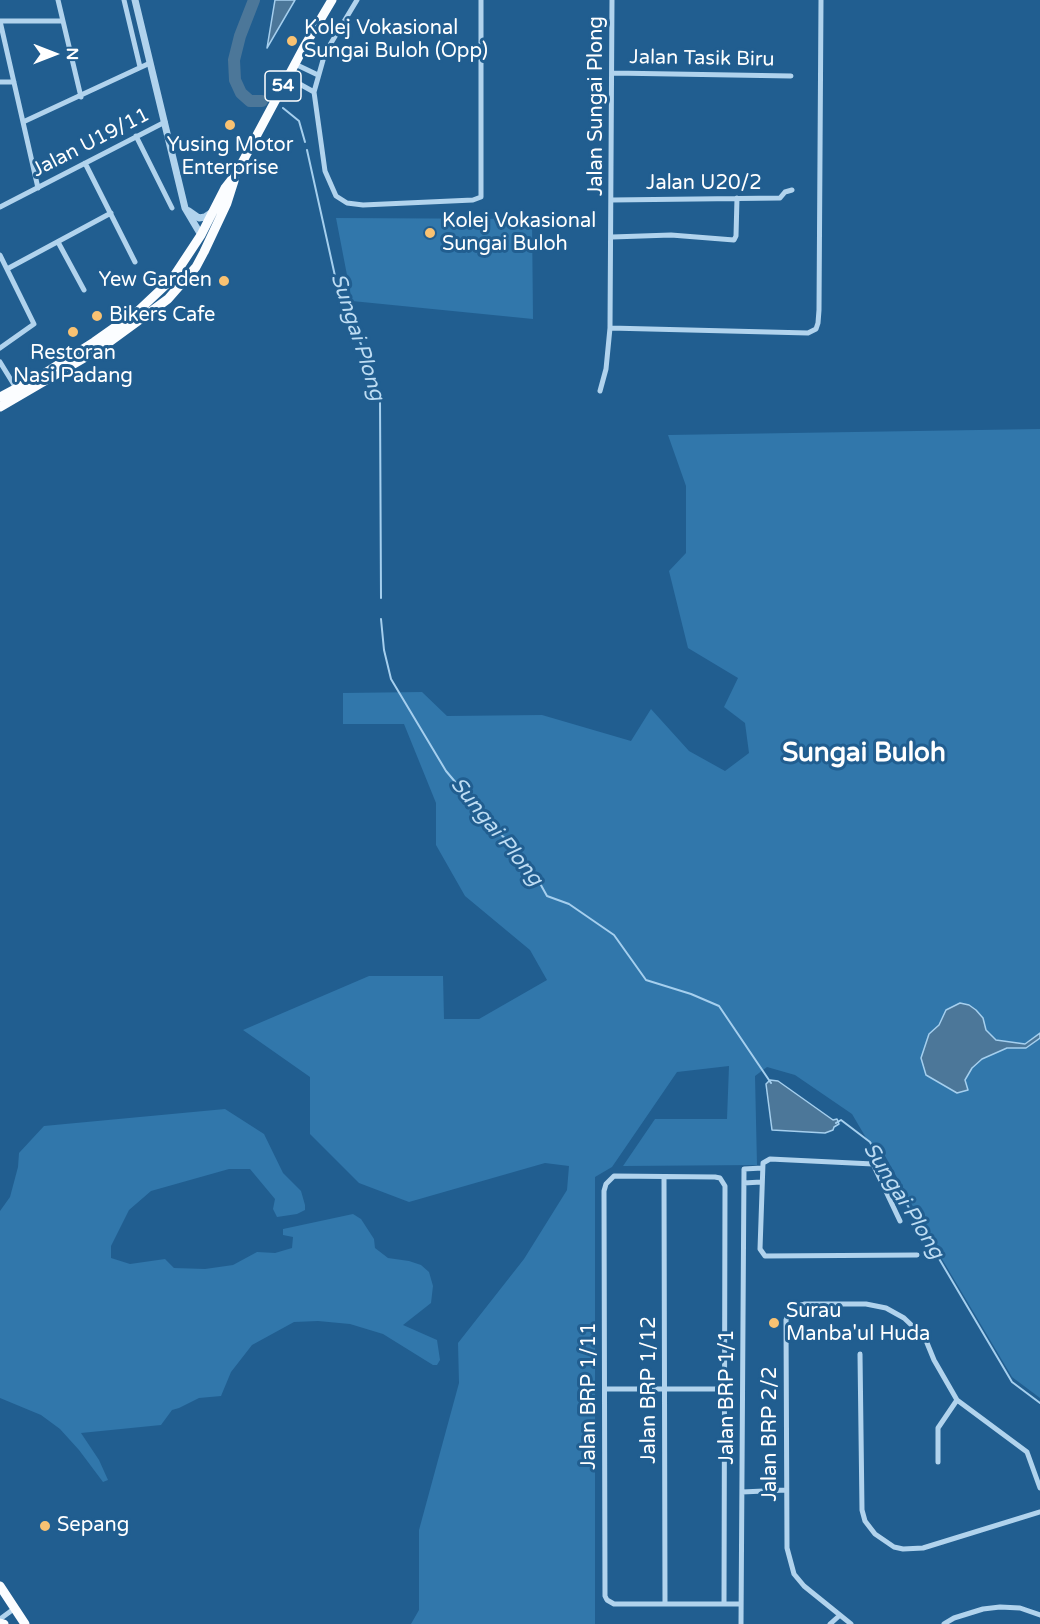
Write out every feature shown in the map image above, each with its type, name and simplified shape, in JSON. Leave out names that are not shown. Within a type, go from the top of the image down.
[{"type":"highway","name":"54","points":[[0,397],[94,342],[138,311],[172,279],[201,235],[225,188],[236,174],[287,77],[332,0]]},
{"type":"highway","name":"54","points":[[0,407],[101,348],[168,299],[196,267],[227,203],[236,174]]},
{"type":"highway","points":[[168,299],[196,257],[202,245],[201,235],[212,228],[227,203]]},
{"type":"highway","points":[[0,1586],[3,1599],[15,1608],[25,1624]]},
{"type":"highway","points":[[0,1621],[4,1624]]},
{"type":"street","points":[[58,0],[81,97]]},
{"type":"street","points":[[124,0],[141,68]]},
{"type":"street","points":[[135,0],[185,208],[201,235]]},
{"type":"street","points":[[357,0],[325,53],[314,92],[325,171],[336,196],[347,203],[363,205],[473,200],[481,197],[481,0]]},
{"type":"street","name":"Jalan Sungai Plong","points":[[600,391],[606,369],[610,328],[612,0]]},
{"type":"street","points":[[610,328],[808,333],[816,329],[819,323],[821,0]]},
{"type":"street","points":[[38,188],[0,21],[63,21]]},
{"type":"street","points":[[23,122],[150,63]]},
{"type":"street","points":[[295,64],[318,75]]},
{"type":"street","name":"Jalan Tasik Biru","points":[[613,73],[790,76]]},
{"type":"street","points":[[287,77],[314,92]]},
{"type":"street","points":[[0,82],[14,82]]},
{"type":"street","name":"Jalan U19/11","points":[[0,207],[165,122]]},
{"type":"street","points":[[136,136],[171,208]]},
{"type":"street","points":[[85,163],[135,262]]},
{"type":"street","name":"Jalan U20/2","points":[[612,200],[780,198],[785,192],[792,190]]},
{"type":"street","points":[[612,237],[671,235],[734,240],[737,198]]},
{"type":"street","points":[[185,208],[199,218],[213,211]]},
{"type":"street","points":[[4,267],[58,242],[111,213]]},
{"type":"street","points":[[58,242],[84,290]]},
{"type":"street","points":[[0,255],[34,324],[0,348]]},
{"type":"street","points":[[0,362],[16,388]]},
{"type":"street","points":[[0,379],[7,374]]},
{"type":"street","points":[[900,1221],[873,1164],[770,1159],[763,1163],[760,1249],[765,1256],[917,1255]]},
{"type":"street","name":"Jalan BRP 1/1","points":[[741,1624],[744,1169],[762,1168]]},
{"type":"street","name":"Jalan BRP 1/11","points":[[726,1389],[725,1186],[720,1178],[715,1177],[614,1176],[606,1184],[604,1191],[605,1596],[614,1604],[741,1604]]},
{"type":"street","name":"Jalan BRP 1/12","points":[[664,1177],[665,1604]]},
{"type":"street","points":[[744,1183],[761,1182]]},
{"type":"street","name":"Jalan BRP 2/2","points":[[851,1624],[804,1586],[794,1574],[786,1540],[786,1320],[788,1312],[796,1305],[866,1304],[886,1308],[904,1318],[925,1338],[934,1360],[957,1401],[1027,1452],[1040,1488]]},
{"type":"street","points":[[860,1354],[862,1510],[865,1521],[875,1534],[894,1547],[923,1548],[1040,1512]]},
{"type":"street","points":[[605,1389],[726,1389],[724,1604]]},
{"type":"street","points":[[938,1462],[938,1428],[957,1401]]},
{"type":"street","points":[[742,1492],[786,1490]]},
{"type":"street","points":[[944,1624],[954,1618],[983,1609],[1000,1607],[1020,1608],[1040,1616]]},
{"type":"street","points":[[0,1621],[15,1608]]},
{"type":"street","points":[[831,1624],[839,1616]]},
{"type":"shaded area","points":[[275,0],[295,0],[267,48]]},
{"type":"shaded area","points":[[336,218],[532,219],[533,319],[352,301]]},
{"type":"shaded area","points":[[1040,429],[1040,1398],[1012,1377],[942,1259],[884,1154],[875,1153],[852,1114],[795,1075],[767,1067],[755,1076],[757,1165],[623,1166],[655,1119],[727,1119],[729,1066],[677,1072],[612,1167],[595,1177],[595,1624],[411,1624],[419,1610],[419,1530],[459,1383],[458,1343],[524,1259],[567,1190],[569,1166],[545,1163],[409,1202],[359,1183],[310,1134],[310,1077],[243,1030],[369,976],[443,976],[444,1019],[479,1019],[547,980],[530,950],[465,896],[436,845],[436,803],[404,724],[343,724],[343,693],[422,692],[447,716],[542,715],[631,741],[651,709],[689,751],[725,771],[749,753],[745,723],[724,707],[738,678],[688,648],[669,571],[686,553],[686,486],[668,435]]},
{"type":"shaded area","points":[[960,1003],[976,1010],[983,1018],[986,1030],[996,1040],[1025,1044],[1040,1033],[1040,1038],[1026,1048],[1007,1048],[982,1059],[972,1068],[965,1080],[968,1090],[957,1093],[926,1075],[921,1058],[929,1034],[939,1025],[946,1010]]},
{"type":"shaded area","points":[[770,1080],[778,1081],[833,1120],[837,1119],[839,1124],[833,1130],[825,1133],[772,1130],[766,1084]]},
{"type":"shaded area","points":[[225,1109],[264,1134],[283,1173],[301,1191],[305,1210],[297,1214],[277,1217],[273,1209],[275,1199],[250,1169],[229,1169],[151,1191],[129,1210],[111,1246],[111,1258],[130,1264],[165,1259],[174,1268],[205,1269],[233,1265],[257,1252],[275,1253],[292,1248],[293,1237],[283,1235],[283,1229],[353,1214],[361,1219],[374,1239],[375,1248],[388,1258],[421,1265],[429,1272],[433,1286],[431,1303],[403,1325],[437,1340],[440,1360],[437,1365],[433,1365],[383,1334],[350,1324],[318,1321],[294,1322],[252,1345],[231,1372],[221,1396],[199,1398],[172,1410],[161,1425],[81,1433],[99,1460],[108,1480],[103,1482],[60,1429],[41,1415],[0,1398],[0,1211],[10,1197],[18,1167],[19,1153],[44,1126]]},
{"type":"waterway","name":"Sungai Plong","points":[[254,0],[240,36],[234,60],[235,80],[241,93],[250,101],[262,101]]},
{"type":"waterway","name":"Sungai Plong","points":[[283,108],[299,121],[305,142]]},
{"type":"waterway","name":"Sungai Plong","points":[[307,150],[335,276],[370,366],[380,401],[381,598]]},
{"type":"waterway","name":"Sungai Plong","points":[[381,619],[384,650],[391,679],[446,771],[532,869],[547,896],[569,904],[614,935],[646,980],[691,994],[719,1006],[771,1083]]},
{"type":"waterway","name":"Sungai Plong","points":[[836,1123],[841,1120],[870,1142],[1012,1382],[1040,1403]]},
{"type":"place","name":"Kolej Vokasional Sungai Buloh (Opp)","points":[[292,41]]},
{"type":"place","name":"Yusing Motor Enterprise","points":[[230,125]]},
{"type":"place","name":"Kolej Vokasional Sungai Buloh","points":[[430,233]]},
{"type":"place","name":"Yew Garden","points":[[224,281]]},
{"type":"place","name":"Bikers Cafe","points":[[97,316]]},
{"type":"place","name":"Restoran Nasi Padang","points":[[73,332]]},
{"type":"place","name":"Surau Manba'ul Huda","points":[[774,1323]]},
{"type":"place","name":"Sepang","points":[[45,1526]]},
{"type":"district","name":"Sungai Buloh","points":[[864,754]]}]
